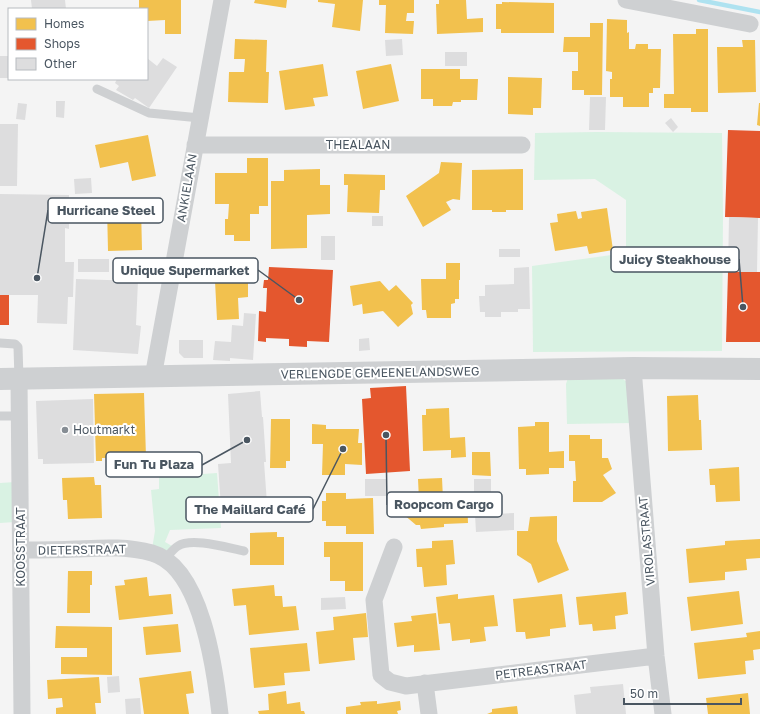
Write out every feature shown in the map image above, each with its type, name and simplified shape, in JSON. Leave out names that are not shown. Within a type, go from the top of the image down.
[{"type":"street","name":"ANKIELAAN","points":[[153,377],[222,0]]},
{"type":"street","points":[[626,0],[650,2],[750,24]]},
{"type":"street","name":"THEALAAN","points":[[195,145],[522,145]]},
{"type":"street","name":"VERLENGDE GEMEENELANDSWEG","points":[[10,379],[633,368],[760,369]]},
{"type":"street","name":"VIROLASTRAAT","points":[[633,368],[662,714]]},
{"type":"street","name":"KOOSSTRAAT","points":[[10,379],[20,416],[22,714]]},
{"type":"street","name":"DIETERSTRAAT","points":[[21,550],[119,547],[153,553],[165,559],[178,571],[189,588],[198,607],[212,659],[220,714]]},
{"type":"street","name":"PETREASTRAAT","points":[[394,547],[374,600],[381,675],[390,682],[406,686],[656,656]]},
{"type":"street","points":[[425,683],[429,714]]},
{"type":"lane","points":[[97,89],[149,113],[200,118]]},
{"type":"lane","points":[[0,343],[15,344],[18,347],[10,379]]},
{"type":"lane","points":[[0,416],[20,416]]},
{"type":"lane","points":[[165,559],[177,546],[183,543],[196,542],[244,551]]},
{"type":"green space","points":[[535,133],[722,133],[722,351],[533,352],[532,266],[626,253],[626,200],[595,179],[534,180]]},
{"type":"green space","points":[[568,378],[623,379],[628,383],[633,423],[567,424],[566,384]]},
{"type":"green space","points":[[217,473],[221,528],[170,530],[165,542],[172,546],[165,554],[152,549],[155,531],[151,490],[159,489],[159,477]]},
{"type":"green space","points":[[15,482],[15,522],[0,523],[0,483]]},
{"type":"building: Homes","points":[[139,0],[181,0],[181,34],[165,34],[165,20],[148,21],[148,8],[139,8]]},
{"type":"building: Homes","points":[[255,0],[287,0],[286,8],[254,3]]},
{"type":"building: Homes","points":[[318,0],[363,0],[360,31],[332,27],[335,4],[318,2]]},
{"type":"building: Homes","points":[[379,0],[414,0],[414,13],[407,13],[406,21],[414,21],[413,34],[385,33],[386,5],[379,5]]},
{"type":"building: Homes","points":[[439,0],[466,0],[467,19],[483,18],[483,32],[437,34],[436,4],[439,4]]},
{"type":"building: Homes","points":[[502,2],[554,3],[554,33],[501,33],[501,29],[496,29],[496,4],[502,4]]},
{"type":"building: Homes","points":[[607,19],[627,20],[629,49],[635,49],[636,44],[648,44],[648,49],[661,49],[660,88],[653,88],[653,93],[649,93],[649,107],[623,107],[623,97],[610,97],[610,79],[612,79],[612,72],[606,71]]},
{"type":"building: Homes","points":[[590,23],[603,23],[602,95],[584,95],[584,90],[572,90],[572,71],[578,71],[578,52],[563,52],[564,37],[590,37]]},
{"type":"building: Homes","points":[[696,29],[708,29],[708,112],[691,112],[691,108],[664,108],[664,94],[674,94],[673,34],[696,34]]},
{"type":"building: Homes","points":[[235,39],[267,40],[266,72],[269,72],[268,103],[228,102],[229,72],[244,72],[245,59],[234,59]]},
{"type":"building: Homes","points":[[742,40],[755,40],[756,92],[718,93],[717,47],[743,47]]},
{"type":"building: Homes","points":[[323,64],[328,96],[313,98],[315,106],[285,110],[279,71]]},
{"type":"building: Homes","points":[[391,64],[399,101],[363,109],[356,71]]},
{"type":"building: Homes","points":[[421,69],[460,69],[460,79],[478,79],[477,100],[461,100],[461,102],[453,102],[452,106],[433,106],[433,99],[421,99]]},
{"type":"building: Homes","points":[[508,77],[542,78],[541,108],[533,108],[533,115],[508,114]]},
{"type":"building: Homes","points":[[760,103],[760,126],[757,125]]},
{"type":"building: Homes","points":[[148,135],[156,176],[132,181],[128,162],[100,168],[95,145]]},
{"type":"building: Homes","points":[[247,158],[268,158],[268,206],[259,206],[259,214],[250,214],[250,241],[234,241],[234,235],[225,235],[225,219],[228,219],[229,204],[215,204],[215,173],[247,173]]},
{"type":"building: Homes","points":[[441,162],[462,163],[460,200],[453,199],[446,202],[451,210],[423,227],[406,196],[439,173]]},
{"type":"building: Homes","points":[[320,169],[320,185],[330,185],[330,214],[307,215],[307,248],[271,249],[271,181],[284,181],[284,170]]},
{"type":"building: Homes","points":[[523,169],[523,210],[492,212],[492,210],[472,210],[472,170]]},
{"type":"building: Homes","points":[[344,174],[385,175],[385,190],[380,190],[379,213],[347,212],[348,185],[344,185]]},
{"type":"building: Homes","points":[[107,207],[141,207],[142,250],[108,251]]},
{"type":"building: Homes","points":[[607,208],[613,250],[589,254],[587,246],[555,251],[550,223],[558,222],[557,214],[576,211],[578,219],[582,218],[581,212]]},
{"type":"building: Homes","points":[[218,261],[218,271],[240,270],[240,281],[248,281],[248,297],[238,298],[239,319],[217,320],[215,281],[199,282],[198,262]]},
{"type":"building: Homes","points":[[446,263],[460,263],[459,299],[455,299],[455,303],[451,304],[451,318],[427,318],[426,310],[422,310],[421,279],[446,279]]},
{"type":"building: Homes","points":[[380,281],[389,291],[396,285],[413,303],[411,305],[413,314],[398,327],[383,311],[363,314],[362,304],[353,306],[350,286]]},
{"type":"building: Homes","points":[[144,393],[146,457],[102,458],[102,461],[96,461],[94,394]]},
{"type":"building: Homes","points":[[698,395],[702,450],[668,451],[667,396]]},
{"type":"building: Homes","points":[[449,408],[450,438],[465,437],[466,457],[451,458],[451,450],[423,451],[422,415],[426,415],[426,409]]},
{"type":"building: Homes","points":[[271,419],[290,419],[290,461],[286,461],[286,468],[270,468]]},
{"type":"building: Homes","points":[[535,422],[549,422],[549,452],[564,451],[564,468],[549,468],[549,474],[526,475],[526,469],[519,469],[518,427],[535,426]]},
{"type":"building: Homes","points":[[312,424],[326,425],[326,429],[359,429],[358,443],[362,443],[362,465],[345,464],[345,475],[322,475],[323,444],[312,444]]},
{"type":"building: Homes","points":[[569,435],[590,435],[590,439],[602,439],[602,458],[608,458],[612,469],[603,475],[616,493],[602,502],[573,502],[573,481],[576,481],[575,461],[569,461]]},
{"type":"building: Homes","points":[[472,452],[490,452],[491,476],[472,475]]},
{"type":"building: Homes","points":[[739,467],[740,501],[716,502],[715,485],[710,485],[709,469]]},
{"type":"building: Homes","points":[[94,477],[95,485],[101,485],[102,518],[68,519],[67,500],[63,500],[62,478]]},
{"type":"building: Homes","points":[[442,478],[443,499],[467,498],[468,523],[444,524],[444,527],[421,529],[420,525],[416,525],[403,514],[415,500],[419,500],[418,479]]},
{"type":"building: Homes","points":[[326,493],[346,493],[346,499],[373,498],[374,534],[346,534],[346,526],[326,526],[326,521],[322,521],[322,501],[326,501]]},
{"type":"building: Homes","points":[[557,516],[557,541],[569,570],[538,583],[531,564],[517,555],[517,531],[528,531],[530,517]]},
{"type":"building: Homes","points":[[277,532],[277,537],[284,537],[284,565],[250,565],[250,533]]},
{"type":"building: Homes","points":[[760,539],[760,558],[746,559],[747,570],[725,572],[725,580],[689,583],[686,549],[725,545],[725,541]]},
{"type":"building: Homes","points":[[453,540],[455,564],[446,565],[447,585],[424,587],[422,567],[417,567],[416,549],[432,548],[432,541]]},
{"type":"building: Homes","points":[[324,542],[363,542],[363,591],[345,591],[345,581],[330,581],[330,557],[324,557]]},
{"type":"building: Homes","points":[[68,571],[92,571],[92,585],[90,585],[90,613],[67,613]]},
{"type":"building: Homes","points":[[147,577],[149,596],[171,594],[173,614],[119,620],[115,586],[125,585],[124,580]]},
{"type":"building: Homes","points":[[274,585],[275,596],[282,596],[283,607],[296,606],[299,630],[249,635],[246,605],[234,606],[232,589]]},
{"type":"building: Homes","points":[[739,591],[743,624],[691,631],[687,597]]},
{"type":"building: Homes","points":[[626,592],[628,614],[615,616],[616,629],[593,631],[592,624],[579,625],[576,597]]},
{"type":"building: Homes","points":[[458,594],[458,599],[494,595],[498,626],[484,627],[486,641],[470,643],[470,639],[452,641],[450,623],[439,624],[436,597]]},
{"type":"building: Homes","points":[[562,594],[566,627],[550,629],[550,636],[526,639],[525,632],[516,632],[513,599]]},
{"type":"building: Homes","points":[[366,613],[368,637],[353,638],[355,660],[319,664],[316,632],[334,630],[333,617]]},
{"type":"building: Homes","points":[[436,613],[440,650],[414,652],[414,645],[397,647],[394,623],[412,621],[411,616]]},
{"type":"building: Homes","points":[[178,624],[181,652],[146,655],[143,627]]},
{"type":"building: Homes","points":[[56,626],[112,627],[112,675],[61,674],[61,657],[87,657],[87,648],[55,648]]},
{"type":"building: Homes","points":[[760,631],[760,649],[753,650],[754,660],[745,661],[746,674],[698,679],[694,643],[747,637],[746,633]]},
{"type":"building: Homes","points":[[307,643],[310,671],[284,673],[285,685],[254,688],[250,648]]},
{"type":"building: Homes","points":[[191,671],[194,693],[186,694],[189,714],[144,714],[139,678]]},
{"type":"building: Homes","points":[[99,677],[101,703],[95,703],[96,714],[56,714],[56,708],[63,707],[62,698],[48,699],[47,680]]},
{"type":"building: Homes","points":[[286,691],[287,704],[300,702],[301,711],[304,711],[305,714],[259,714],[258,711],[269,710],[268,694]]},
{"type":"building: Homes","points":[[748,693],[750,714],[708,714],[706,698]]},
{"type":"building: Homes","points":[[377,701],[377,704],[400,701],[401,710],[397,711],[398,714],[346,714],[346,707],[361,705],[360,702]]},
{"type":"building: Homes","points":[[517,706],[518,714],[487,714],[492,712],[492,709]]},
{"type":"building: Shops","points":[[728,130],[760,131],[760,218],[725,217]]},
{"type":"building: Shops","points":[[269,267],[333,270],[329,342],[307,341],[307,347],[289,346],[289,339],[266,338],[266,342],[258,341],[259,311],[266,312],[267,288],[263,288],[264,280],[268,280]]},
{"type":"building: Shops","points":[[728,272],[760,272],[760,342],[726,342]]},
{"type":"building: Shops","points":[[0,295],[9,295],[9,325],[0,325]]},
{"type":"building: Shops","points":[[406,386],[410,471],[366,474],[362,399],[371,398],[370,388]]},
{"type":"building: Other","points":[[31,0],[65,0],[66,8],[32,8]]},
{"type":"building: Other","points":[[402,39],[403,55],[386,56],[385,40]]},
{"type":"building: Other","points":[[445,52],[467,52],[467,66],[445,66]]},
{"type":"building: Other","points":[[0,56],[8,56],[8,78],[0,78]]},
{"type":"building: Other","points":[[163,58],[177,67],[149,108],[135,98],[133,100],[116,90],[119,86],[115,83],[116,80],[148,80],[148,59],[157,66]]},
{"type":"building: Other","points":[[590,97],[606,97],[605,130],[589,130]]},
{"type":"building: Other","points":[[56,101],[65,101],[64,118],[56,117]]},
{"type":"building: Other","points":[[18,103],[27,104],[25,120],[16,119]]},
{"type":"building: Other","points":[[671,118],[678,127],[673,132],[665,123]]},
{"type":"building: Other","points":[[0,124],[18,124],[17,186],[0,186]]},
{"type":"building: Other","points":[[91,178],[92,193],[75,194],[74,179]]},
{"type":"building: Other","points":[[0,194],[69,195],[69,229],[65,228],[65,262],[74,262],[73,297],[68,297],[67,324],[37,323],[38,295],[0,295]]},
{"type":"building: Other","points":[[372,216],[383,216],[383,226],[372,226]]},
{"type":"building: Other","points":[[729,217],[758,218],[757,272],[728,272]]},
{"type":"building: Other","points":[[321,236],[335,236],[335,260],[321,260]]},
{"type":"building: Other","points":[[499,249],[520,249],[520,257],[499,257]]},
{"type":"building: Other","points":[[78,259],[109,259],[109,272],[78,272]]},
{"type":"building: Other","points":[[246,262],[258,262],[258,279],[246,278]]},
{"type":"building: Other","points":[[529,267],[530,309],[518,309],[518,312],[501,312],[501,317],[485,317],[485,312],[480,312],[479,296],[485,296],[485,285],[514,284],[514,268]]},
{"type":"building: Other","points":[[76,279],[138,281],[136,325],[141,326],[138,354],[73,350]]},
{"type":"building: Other","points":[[244,313],[256,314],[253,360],[230,358],[230,361],[213,360],[215,341],[231,342],[232,325],[243,326]]},
{"type":"building: Other","points":[[369,338],[370,350],[359,351],[359,339]]},
{"type":"building: Other","points":[[179,340],[203,340],[203,358],[184,358],[179,353]]},
{"type":"building: Other","points":[[260,391],[266,462],[264,462],[268,517],[249,519],[248,506],[221,508],[218,464],[231,463],[228,394]]},
{"type":"building: Other","name":"Houtmarkt","points":[[93,399],[94,463],[43,464],[43,459],[38,459],[36,401]]},
{"type":"building: Other","points":[[365,479],[387,479],[387,496],[365,496]]},
{"type":"building: Other","points":[[474,479],[491,479],[491,508],[474,509]]},
{"type":"building: Other","points":[[514,513],[514,530],[476,532],[475,515]]},
{"type":"building: Other","points":[[345,597],[346,609],[321,610],[321,598]]},
{"type":"building: Other","points":[[119,676],[120,692],[108,693],[107,677]]},
{"type":"building: Other","points":[[623,684],[626,714],[576,714],[574,695],[591,693],[590,687]]},
{"type":"building: Other","points":[[140,698],[141,714],[126,714],[125,699]]},
{"type":"waterway","points":[[699,0],[760,12]]},
{"type":"place","name":"Hurricane Steel","points":[[37,278]]},
{"type":"place","name":"Unique Supermarket","points":[[299,300]]},
{"type":"place","name":"Juicy Steakhouse","points":[[743,307]]},
{"type":"place","name":"Houtmarkt","points":[[65,430]]},
{"type":"place","name":"Roopcom Cargo","points":[[386,435]]},
{"type":"place","name":"Fun Tu Plaza","points":[[247,440]]},
{"type":"place","name":"The Maillard Café","points":[[343,449]]}]
